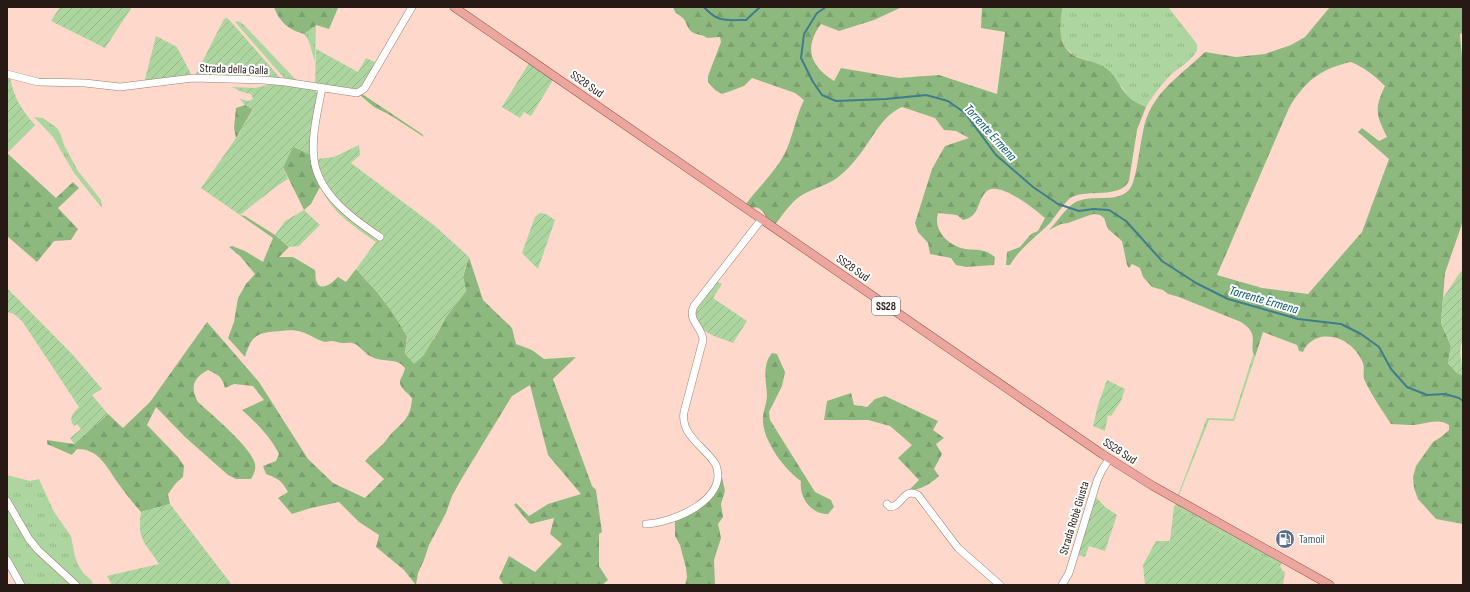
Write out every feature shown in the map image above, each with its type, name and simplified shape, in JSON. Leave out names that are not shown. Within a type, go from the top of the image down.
[{"type":"main road","name":"SS28 Sud","points":[[454,7],[1109,459],[1153,486],[1330,585]]},
{"type":"street","name":"Strada della Galla","points":[[7,74],[38,82],[120,87],[193,78],[273,81],[359,93],[363,90],[412,7]]},
{"type":"street","points":[[322,88],[314,139],[314,158],[316,169],[324,185],[339,204],[357,221],[380,237]]},
{"type":"street","points":[[646,524],[662,521],[694,509],[707,498],[715,486],[718,471],[716,465],[689,434],[684,423],[684,412],[703,340],[701,333],[692,319],[692,312],[694,306],[761,220]]},
{"type":"street","name":"Strada Robè Giusta","points":[[1062,585],[1069,573],[1097,481],[1109,459]]},
{"type":"street","points":[[887,504],[890,507],[894,506],[909,493],[918,495],[958,548],[1000,585]]},
{"type":"street","points":[[7,501],[25,534],[34,545],[76,585]]},
{"type":"street","points":[[7,560],[21,585]]},
{"type":"green space","points":[[60,7],[132,7],[105,48],[51,21]]},
{"type":"green space","points":[[274,7],[338,8],[329,29],[316,25],[304,34],[285,25]]},
{"type":"green space","points":[[673,7],[902,7],[874,20],[839,31],[821,24],[812,41],[811,49],[815,63],[834,81],[841,68],[899,78],[939,75],[997,94],[1005,32],[981,28],[982,7],[1063,7],[1060,33],[1064,45],[1068,50],[1077,57],[1103,66],[1113,75],[1128,96],[1146,107],[1137,130],[1129,181],[1125,187],[1119,190],[1079,195],[1069,199],[1050,223],[1028,243],[1010,265],[1006,265],[1007,252],[1020,247],[1031,234],[1038,231],[1045,218],[1025,202],[998,189],[990,189],[982,197],[975,213],[968,218],[963,220],[957,215],[938,213],[938,226],[943,236],[948,241],[965,249],[984,251],[995,257],[994,265],[966,267],[956,265],[951,258],[930,254],[928,243],[918,232],[915,223],[932,169],[945,146],[969,138],[956,131],[944,130],[935,118],[902,107],[885,119],[858,157],[839,177],[807,192],[794,201],[775,225],[769,221],[760,209],[755,207],[751,208],[746,204],[771,174],[784,155],[804,100],[795,93],[752,78],[744,86],[722,94],[715,90],[708,82],[708,76],[721,42],[720,37],[707,38],[692,32],[683,18],[676,13]]},
{"type":"green space","points":[[1063,7],[1168,7],[1197,44],[1197,51],[1166,80],[1146,107],[1128,96],[1122,87],[1089,61],[1073,55],[1065,47],[1060,35],[1060,20]]},
{"type":"green space","points":[[1330,7],[1463,7],[1463,33],[1460,34],[1463,69],[1463,221],[1445,273],[1441,323],[1451,346],[1448,363],[1457,373],[1463,375],[1463,524],[1436,519],[1418,499],[1414,488],[1413,477],[1416,466],[1433,442],[1449,430],[1449,425],[1435,421],[1416,425],[1391,424],[1365,381],[1364,365],[1360,357],[1346,342],[1334,337],[1321,337],[1310,342],[1303,352],[1299,351],[1297,345],[1263,332],[1255,357],[1252,348],[1253,336],[1251,331],[1241,322],[1168,294],[1163,290],[1152,287],[1143,277],[1140,268],[1132,264],[1129,268],[1122,241],[1108,229],[1104,218],[1100,215],[1090,215],[1061,224],[1049,230],[1067,209],[1080,200],[1117,197],[1129,190],[1135,177],[1142,134],[1147,117],[1152,107],[1165,89],[1205,52],[1236,57],[1265,54],[1291,45],[1305,37]],"holes":[[[1351,62],[1377,78],[1385,86],[1379,101],[1378,112],[1380,123],[1387,137],[1379,141],[1362,128],[1358,132],[1389,159],[1362,232],[1308,294],[1262,288],[1217,275],[1289,108],[1301,90],[1314,78],[1330,68]]]},
{"type":"green space","points":[[227,18],[281,79],[195,76],[224,19]]},
{"type":"green space","points":[[238,21],[243,24],[297,81],[285,79],[235,22]]},
{"type":"green space","points":[[316,24],[315,61],[310,43],[304,34]]},
{"type":"green space","points":[[156,36],[177,47],[192,76],[144,83]]},
{"type":"green space","points":[[316,49],[358,72],[366,58],[377,63],[364,85],[358,90],[315,84]]},
{"type":"green space","points":[[529,63],[553,80],[531,116],[524,112],[520,118],[502,107]]},
{"type":"green space","points":[[10,77],[19,103],[35,125],[7,153],[7,78]]},
{"type":"green space","points":[[273,84],[314,90],[319,94],[311,155],[293,147],[283,167],[288,179],[240,215],[201,188],[236,138],[253,110],[245,105],[240,99],[249,101],[253,99],[251,94],[242,92],[232,87],[255,88]]},
{"type":"green space","points":[[362,94],[422,134],[424,137],[390,115],[374,107],[360,95]]},
{"type":"green space","points":[[245,105],[253,109],[236,138],[234,128],[236,108]]},
{"type":"green space","points":[[34,117],[43,118],[57,128],[78,171],[101,200],[102,208],[74,173],[53,137]]},
{"type":"green space","points":[[359,145],[360,155],[351,163],[435,226],[469,257],[463,277],[466,291],[446,317],[424,355],[414,364],[405,354],[407,336],[393,313],[377,292],[356,269],[378,239],[333,194],[322,175],[317,159],[334,157]]},
{"type":"green space","points":[[293,146],[311,155],[321,185],[311,204],[304,210],[283,167]]},
{"type":"green space","points":[[7,153],[56,198],[73,182],[79,188],[58,208],[78,229],[71,240],[54,241],[37,262],[7,236]]},
{"type":"green space","points":[[324,190],[378,239],[376,242],[354,226],[334,208],[323,192]]},
{"type":"green space","points":[[304,210],[320,225],[299,246],[289,247],[275,235],[285,221]]},
{"type":"green space","points":[[540,213],[546,214],[555,220],[538,269],[522,253],[535,217]]},
{"type":"green space","points":[[240,215],[245,216],[275,235],[289,247],[279,257],[293,257],[315,270],[316,280],[320,286],[327,286],[338,277],[346,282],[356,269],[377,292],[393,313],[407,336],[405,354],[434,339],[446,317],[466,291],[463,277],[469,257],[483,300],[512,328],[516,344],[532,350],[544,359],[576,357],[553,379],[592,486],[596,490],[602,532],[599,534],[599,566],[608,580],[602,585],[504,585],[499,578],[509,556],[535,572],[562,544],[550,534],[554,518],[530,524],[514,505],[516,503],[529,516],[548,504],[581,494],[548,455],[530,385],[512,396],[462,478],[429,545],[418,573],[416,585],[404,570],[376,547],[379,535],[359,522],[339,502],[292,514],[278,498],[288,492],[280,481],[266,474],[263,466],[276,461],[279,454],[267,436],[242,410],[264,400],[253,386],[234,384],[225,388],[219,376],[208,370],[199,376],[194,383],[194,392],[198,402],[247,449],[252,457],[255,468],[251,479],[236,479],[228,475],[185,437],[156,407],[147,425],[178,457],[184,466],[183,477],[176,483],[168,494],[170,504],[141,512],[123,490],[102,460],[92,452],[77,449],[72,455],[47,444],[47,440],[74,444],[108,414],[123,428],[150,402],[207,322],[259,382],[308,459],[333,483],[365,498],[384,479],[365,461],[403,423],[408,415],[412,398],[400,384],[405,368],[398,362],[381,360],[372,357],[354,343],[331,341],[325,342],[300,331],[286,330],[257,336],[250,343],[245,357],[228,338],[234,322],[238,298],[246,284],[255,274],[240,256],[229,247],[232,246],[245,251],[263,262],[273,238]]},
{"type":"green space","points":[[1461,271],[1463,273],[1463,339],[1460,353],[1463,375],[1457,373],[1448,363],[1451,346],[1441,323],[1443,298]]},
{"type":"green space","points":[[716,281],[722,284],[713,298],[747,321],[733,343],[708,333],[699,325],[694,312]]},
{"type":"green space","points":[[7,288],[73,355],[102,389],[92,395],[108,414],[74,444],[70,438],[81,429],[77,424],[74,426],[71,418],[79,407],[22,321],[14,314],[7,312]]},
{"type":"green space","points":[[772,353],[777,354],[785,372],[782,386],[769,412],[770,420],[815,492],[831,500],[834,507],[828,514],[816,511],[807,504],[802,493],[801,481],[788,470],[776,455],[764,430],[763,419],[767,395],[765,373],[767,363]]},
{"type":"green space","points":[[1253,355],[1255,357],[1234,421],[1209,420],[1178,495],[1207,418],[1233,419]]},
{"type":"green space","points":[[1107,380],[1125,389],[1121,401],[1111,416],[1108,415],[1105,431],[1093,426],[1098,405]]},
{"type":"green space","points":[[851,393],[854,405],[867,407],[875,399],[885,396],[938,421],[933,430],[944,438],[936,444],[942,454],[934,469],[939,476],[925,486],[909,490],[919,480],[898,458],[912,445],[890,426],[868,420],[824,420],[827,401]]},
{"type":"green space","points":[[720,468],[725,491],[721,504],[723,517],[718,524],[721,538],[714,560],[715,585],[685,585],[687,577],[686,568],[680,545],[675,536],[675,519],[698,508],[720,476]]},
{"type":"green space","points":[[7,475],[30,481],[39,479],[54,512],[71,536],[78,565],[84,574],[92,581],[93,585],[80,585],[69,576],[43,551],[23,526],[7,497]]},
{"type":"green space","points":[[1095,496],[1105,507],[1117,515],[1105,551],[1089,546],[1085,557],[1077,555]]},
{"type":"green space","points":[[1177,503],[1282,563],[1280,566],[1174,506]]},
{"type":"green space","points":[[170,504],[232,585],[112,585],[107,576],[159,564],[143,541],[140,529],[141,512]]},
{"type":"green space","points":[[7,506],[19,527],[73,585],[23,585],[7,556]]},
{"type":"green space","points":[[1174,506],[1280,566],[1285,572],[1283,585],[1145,585],[1143,565],[1156,541],[1170,541]]},
{"type":"waterway","name":"Torrente Ermena","points":[[704,7],[714,16],[723,20],[746,20],[760,7]]},
{"type":"waterway","name":"Torrente Ermena","points":[[826,7],[817,13],[804,34],[801,58],[813,82],[822,95],[836,101],[886,99],[926,95],[948,101],[965,113],[996,155],[1033,187],[1058,204],[1079,211],[1093,209],[1109,210],[1126,221],[1162,261],[1196,283],[1228,299],[1298,319],[1341,324],[1361,334],[1379,347],[1391,369],[1407,387],[1427,395],[1445,394],[1459,398],[1463,401]]},
{"type":"place","name":"Tamoil","points":[[1285,539]]}]
